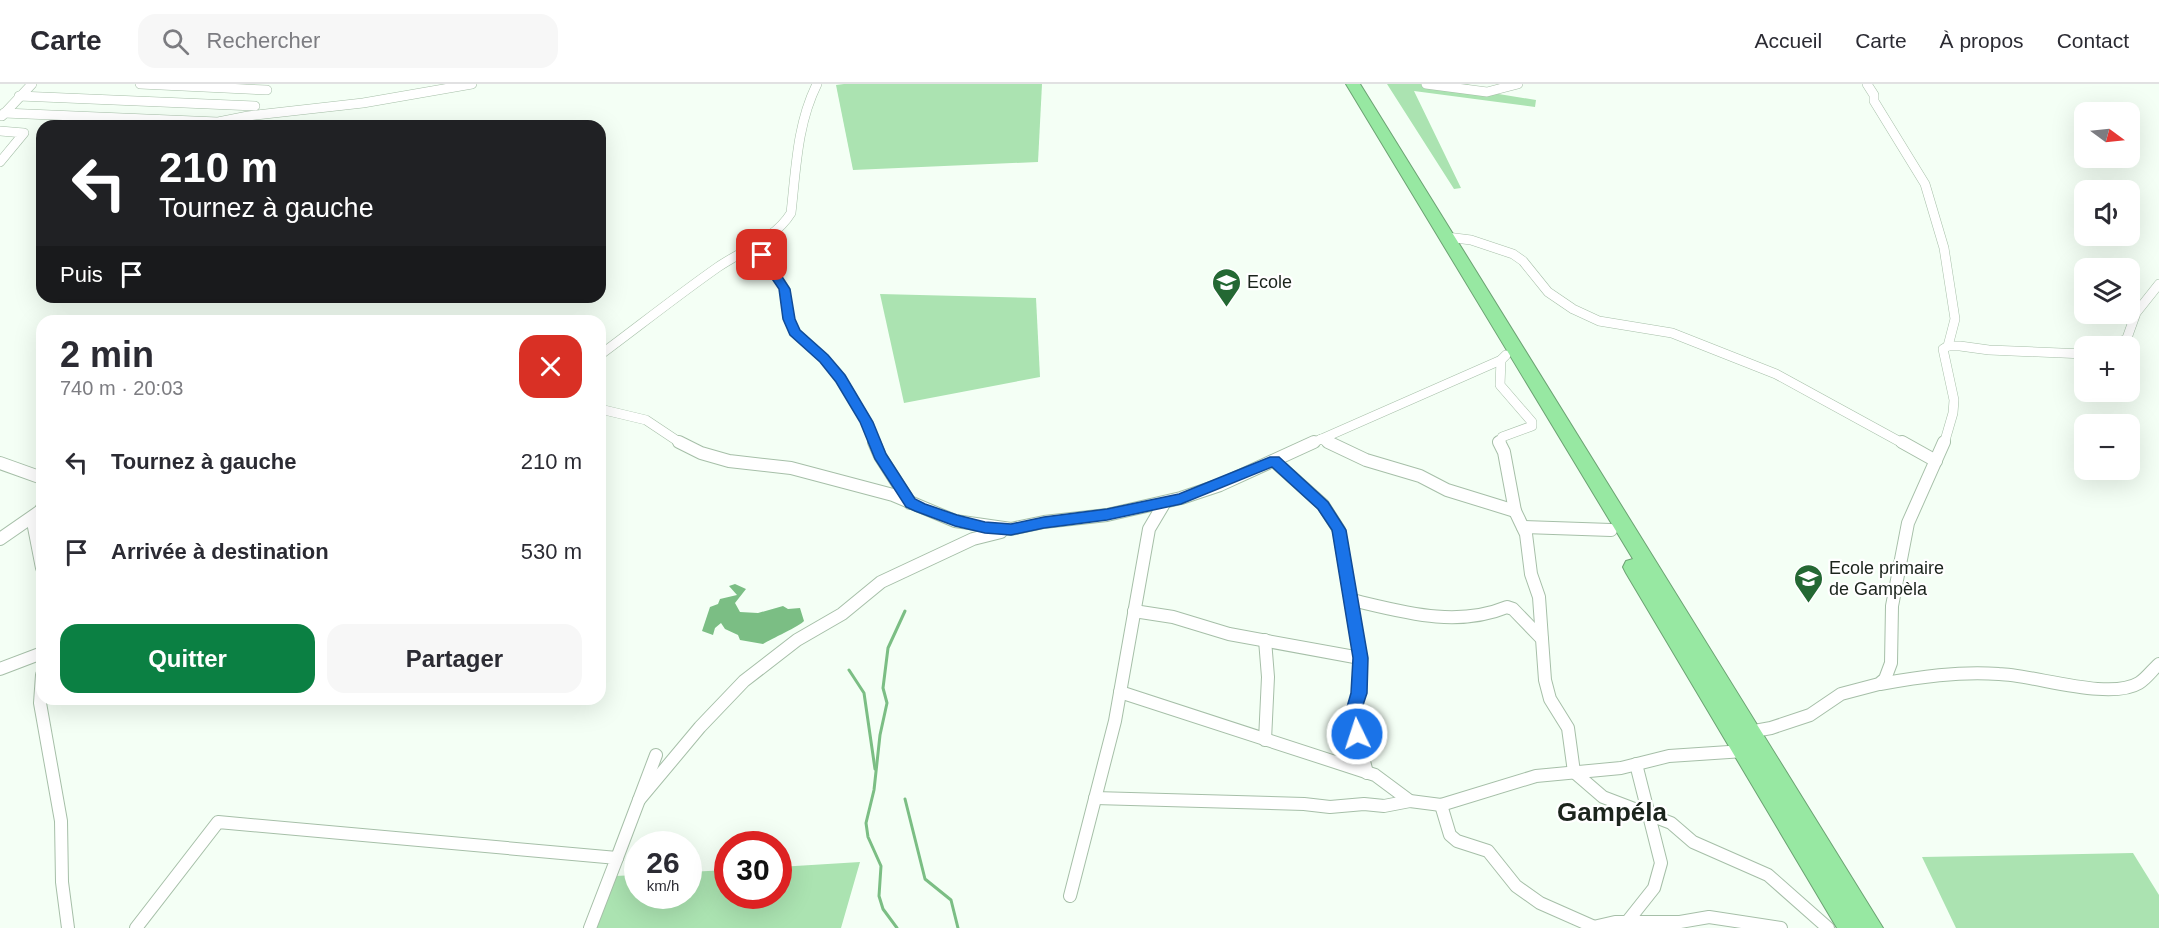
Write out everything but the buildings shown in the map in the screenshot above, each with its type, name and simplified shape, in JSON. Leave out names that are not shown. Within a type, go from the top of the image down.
[{"type":"highway","points":[[1342,84],[1503,358],[1611,530],[1851,928]]},
{"type":"highway","points":[[1353,84],[1870,928]]},
{"type":"street","points":[[2,116],[32,84]]},
{"type":"street","points":[[140,84],[269,87]]},
{"type":"street","points":[[228,120],[338,107],[472,84]]},
{"type":"street","points":[[606,351],[734,256],[779,230],[791,213],[804,116],[817,84]]},
{"type":"street","points":[[1426,84],[1487,92],[1518,84]]},
{"type":"street","points":[[1867,84],[1874,95],[1874,101],[1925,184],[1944,248],[1955,319],[1948,346],[1943,350],[1954,399],[1949,430],[1904,537],[1892,606],[1891,663],[1885,679],[1878,684]]},
{"type":"street","points":[[248,116],[269,87]]},
{"type":"street","points":[[19,96],[255,106]]},
{"type":"street","points":[[2,116],[146,120]]},
{"type":"street","points":[[0,131],[24,133],[0,162]]},
{"type":"street","points":[[770,236],[762,255],[785,289],[789,319],[795,332],[824,358],[841,379],[866,422],[880,456],[910,503]]},
{"type":"street","points":[[1446,237],[1471,240],[1514,254],[1523,261],[1548,292],[1572,309],[1599,321],[1672,333],[1776,374],[1936,461]]},
{"type":"street","points":[[2128,336],[2136,313],[2159,284]]},
{"type":"street","points":[[1948,346],[2074,353]]},
{"type":"street","points":[[639,800],[700,727],[744,681],[797,640],[842,614],[881,582],[973,539],[1044,522],[1107,515],[1165,502],[1220,484],[1503,358]]},
{"type":"street","points":[[1503,358],[1500,385],[1532,422],[1532,426],[1502,437],[1499,442],[1504,452],[1515,511],[1526,534],[1531,574],[1539,597],[1545,680],[1550,699],[1568,728],[1574,772],[1603,797],[1671,823],[1693,842],[1768,875],[1828,928]]},
{"type":"street","points":[[606,410],[646,420],[676,441],[701,453],[729,461],[791,468],[894,495],[955,520],[985,527],[1011,529]]},
{"type":"street","points":[[1321,439],[1366,460],[1420,476],[1447,490],[1515,511]]},
{"type":"street","points":[[1274,461],[1332,515],[1339,530],[1360,658],[1359,693],[1352,714],[1367,773]]},
{"type":"street","points":[[0,464],[36,476]]},
{"type":"street","points":[[1070,896],[1120,693],[1149,529],[1165,502]]},
{"type":"street","points":[[0,539],[36,514]]},
{"type":"street","points":[[36,523],[34,527],[36,537]]},
{"type":"street","points":[[1523,527],[1611,530]]},
{"type":"street","points":[[1352,600],[1415,614],[1458,618],[1484,616],[1507,607],[1513,609],[1542,639]]},
{"type":"street","points":[[1134,611],[1173,616],[1229,634],[1360,658]]},
{"type":"street","points":[[1264,640],[1268,677],[1265,740]]},
{"type":"street","points":[[0,669],[36,655]]},
{"type":"street","points":[[1749,732],[1771,728],[1810,715],[1841,694],[1931,674],[1972,672],[2017,675],[2099,689],[2116,689],[2138,684],[2159,663]]},
{"type":"street","points":[[1120,693],[1367,773],[1375,776],[1410,801]]},
{"type":"street","points":[[40,705],[61,821],[62,882],[68,928]]},
{"type":"street","points":[[1095,798],[1304,804],[1329,807],[1364,804],[1384,806],[1410,801],[1441,805],[1536,776],[1621,768],[1669,756],[1744,751]]},
{"type":"street","points":[[590,928],[656,755]]},
{"type":"street","points":[[1627,922],[1655,889],[1661,876],[1661,863],[1636,764]]},
{"type":"street","points":[[1441,805],[1450,835],[1457,841],[1488,850],[1516,886],[1540,903],[1590,927],[1627,922],[1680,922],[1709,917],[1781,928]]},
{"type":"street","points":[[136,928],[218,822],[617,858]]},
{"type":"shaded area","points":[[1042,84],[1038,162],[853,170],[836,85]]},
{"type":"shaded area","points":[[1387,84],[1470,84],[1456,87],[1536,100],[1535,107],[1414,91],[1461,188],[1454,189]]},
{"type":"shaded area","points":[[880,294],[1036,298],[1040,377],[904,403]]},
{"type":"shaded area","points":[[735,584],[746,589],[735,603],[740,612],[758,613],[783,606],[788,609],[800,608],[804,621],[763,644],[740,640],[738,635],[725,629],[721,623],[715,628],[713,635],[702,631],[710,607],[718,604],[720,599],[737,595],[729,586]]},
{"type":"shaded area","points":[[2133,853],[2159,895],[2159,928],[1956,928],[1922,857]]},
{"type":"shaded area","points":[[860,862],[841,928],[596,928],[615,876],[624,876],[624,909],[702,909],[702,871],[714,871],[714,909],[792,909],[792,866]]},
{"type":"waterway","points":[[897,928],[883,909],[879,896],[881,866],[868,837],[866,823],[874,790],[880,735],[887,703],[883,688],[888,648],[905,611]]},
{"type":"waterway","points":[[849,670],[864,693],[875,769]]},
{"type":"waterway","points":[[905,799],[925,879],[951,900],[958,928]]},
{"type":"place","name":"Ecole","points":[[1226,308]]},
{"type":"place","name":"Ecole primaire de Gampèla","points":[[1808,604]]},
{"type":"district","name":"Gampéla","points":[[1612,812]]},
{"type":"route","points":[[762,255],[785,289],[789,319],[795,332],[824,358],[841,379],[866,422],[880,456],[910,503],[955,520],[985,527],[1011,529],[1044,522],[1107,515],[1181,498],[1274,461],[1332,515],[1339,530],[1346,579],[1354,609],[1360,658],[1359,693],[1352,714],[1357,734]]}]
